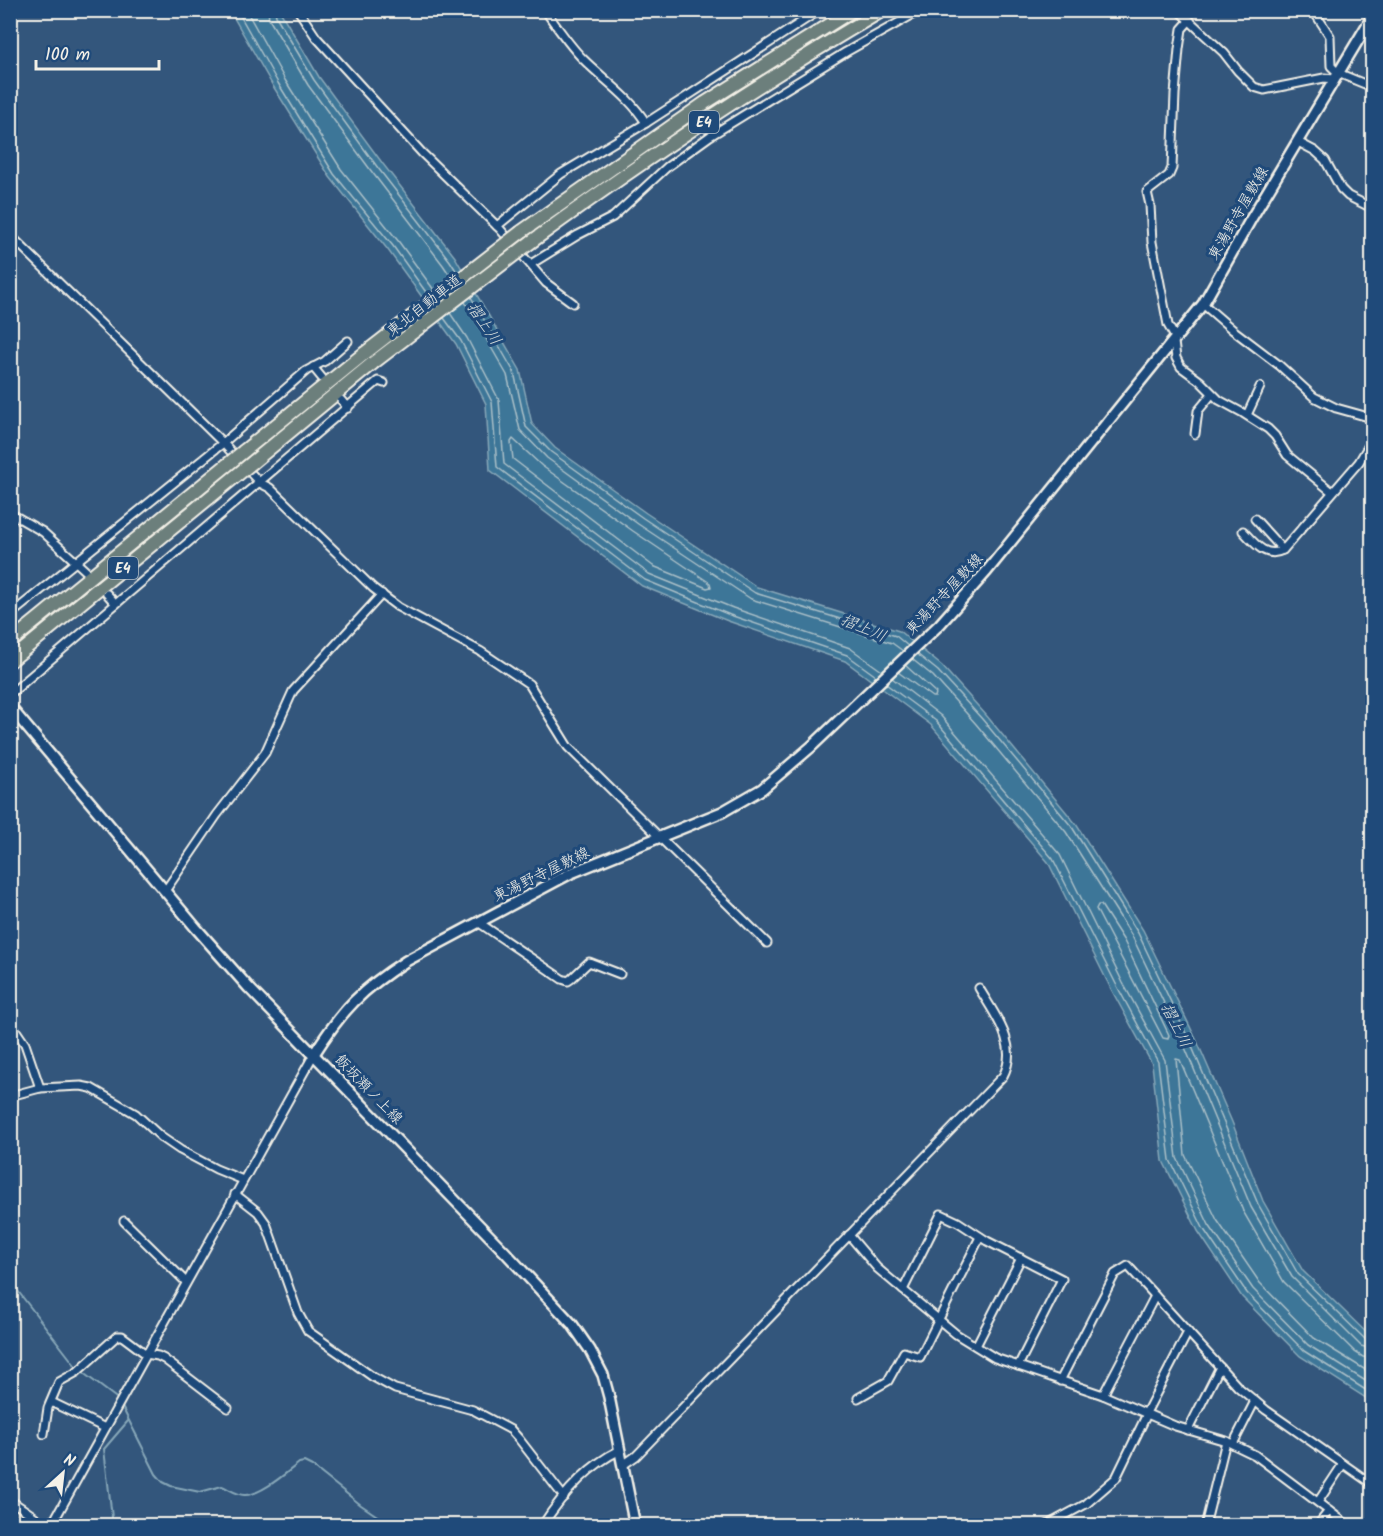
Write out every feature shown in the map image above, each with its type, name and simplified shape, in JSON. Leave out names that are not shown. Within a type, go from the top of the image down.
[{"type":"highway","name":"東北自動車道","points":[[10,642],[364,352],[521,232],[705,103],[853,10]]},
{"type":"highway","name":"東北自動車道","points":[[10,661],[374,363],[531,242],[754,88],[883,10]]},
{"type":"main road","name":"東湯野寺屋敷線","points":[[315,1054],[335,1022],[361,993],[406,961],[571,873],[722,812],[754,794],[777,778],[811,747],[940,624],[987,571],[1203,304],[1372,17]]},
{"type":"main road","name":"飯坂瀬ノ上線","points":[[10,707],[249,988],[315,1054],[572,1324],[590,1350],[603,1375],[635,1526]]},
{"type":"street","points":[[298,10],[316,37],[422,153],[497,226],[546,283],[573,303]]},
{"type":"street","points":[[545,10],[582,58],[636,107],[646,123]]},
{"type":"street","points":[[497,226],[561,174],[646,123],[820,10]]},
{"type":"street","points":[[531,264],[613,217],[667,167],[710,136],[846,52],[921,10]]},
{"type":"street","points":[[1178,10],[1254,87],[1264,90],[1336,76],[1372,87]]},
{"type":"street","points":[[1313,10],[1330,36],[1331,66],[1336,76]]},
{"type":"street","points":[[1190,20],[1182,29],[1179,49],[1172,168],[1169,174],[1147,192],[1152,242],[1168,325],[1175,340],[1178,363],[1219,400],[1268,429],[1287,455],[1331,491]]},
{"type":"street","points":[[1298,142],[1325,160],[1341,189],[1348,196],[1372,207]]},
{"type":"street","points":[[10,236],[260,483],[270,488],[381,594],[398,607],[480,651],[529,684],[568,747],[767,943]]},
{"type":"street","points":[[1203,304],[1233,330],[1279,364],[1314,397],[1336,408],[1372,418]]},
{"type":"street","points":[[10,615],[222,443],[306,371],[325,361],[348,341]]},
{"type":"street","points":[[313,367],[322,378]]},
{"type":"street","points":[[10,694],[378,381],[384,383]]},
{"type":"street","points":[[1246,415],[1260,387]]},
{"type":"street","points":[[1195,434],[1198,411],[1212,394]]},
{"type":"street","points":[[341,400],[348,408]]},
{"type":"street","points":[[1243,531],[1263,550],[1272,553],[1283,550],[1331,491],[1359,462],[1372,440]]},
{"type":"street","points":[[10,513],[43,532],[87,572]]},
{"type":"street","points":[[1255,519],[1283,550]]},
{"type":"street","points":[[107,594],[117,604]]},
{"type":"street","points":[[165,891],[217,814],[264,753],[293,691],[381,594]]},
{"type":"street","points":[[478,922],[562,979],[568,981],[572,979],[589,962],[620,974]]},
{"type":"street","points":[[623,1466],[636,1456],[1003,1076],[1007,1069],[1006,1034],[979,988]]},
{"type":"street","points":[[10,1022],[25,1044],[40,1088]]},
{"type":"street","points":[[10,1500],[50,1526],[315,1054]]},
{"type":"street","points":[[10,1096],[40,1088],[81,1086],[91,1088],[136,1114],[161,1137],[180,1150],[243,1180]]},
{"type":"street","points":[[235,1194],[258,1212],[266,1223],[297,1313],[308,1331],[373,1377],[395,1389],[473,1410],[511,1430],[564,1497]]},
{"type":"street","points":[[903,1290],[941,1214],[980,1237],[1062,1279],[1018,1366]]},
{"type":"street","points":[[124,1221],[186,1282]]},
{"type":"street","points":[[849,1235],[877,1268],[903,1290],[939,1320],[996,1358],[1103,1395],[1255,1455],[1349,1526]]},
{"type":"street","points":[[858,1398],[888,1381],[901,1354],[906,1352],[920,1357],[980,1237]]},
{"type":"street","points":[[976,1346],[1022,1258]]},
{"type":"street","points":[[1060,1381],[1115,1274],[1128,1266],[1238,1387],[1372,1484]]},
{"type":"street","points":[[1103,1395],[1155,1296]]},
{"type":"street","points":[[1045,1526],[1086,1504],[1116,1478],[1188,1332]]},
{"type":"street","points":[[44,1434],[48,1408],[59,1382],[77,1372],[117,1336],[122,1336],[146,1354],[164,1359],[228,1408]]},
{"type":"street","points":[[1188,1430],[1220,1367]]},
{"type":"street","points":[[1205,1526],[1229,1443],[1255,1401]]},
{"type":"street","points":[[51,1402],[105,1428]]},
{"type":"street","points":[[542,1526],[564,1497],[590,1469],[600,1460],[620,1450]]},
{"type":"street","points":[[1318,1502],[1343,1464]]},
{"type":"street","points":[[1317,1526],[1329,1511]]},
{"type":"shaded area","points":[[10,1502],[43,1525],[11,1525]]},
{"type":"water","name":"摺上川","points":[[230,11],[280,11],[319,77],[455,257],[520,370],[532,424],[555,448],[646,513],[757,587],[899,631],[942,666],[986,715],[1076,824],[1143,930],[1196,1039],[1263,1201],[1303,1271],[1372,1338],[1372,1402],[1300,1356],[1242,1297],[1198,1231],[1163,1161],[1152,1064],[1111,989],[1048,862],[931,725],[845,661],[728,621],[642,586],[490,470],[486,404],[456,344],[388,250],[330,177],[273,86]]},
{"type":"waterway","points":[[10,1013],[17,1022],[17,1028]]},
{"type":"waterway","points":[[10,1059],[16,1034]]},
{"type":"waterway","points":[[10,1247],[11,1278],[14,1286],[78,1369],[119,1400]]},
{"type":"waterway","points":[[121,1405],[156,1474],[163,1482],[171,1486],[200,1492],[222,1486],[239,1494],[250,1494],[265,1488],[299,1463],[304,1462],[392,1526]]},
{"type":"waterway","points":[[113,1526],[104,1449],[128,1421]]}]
